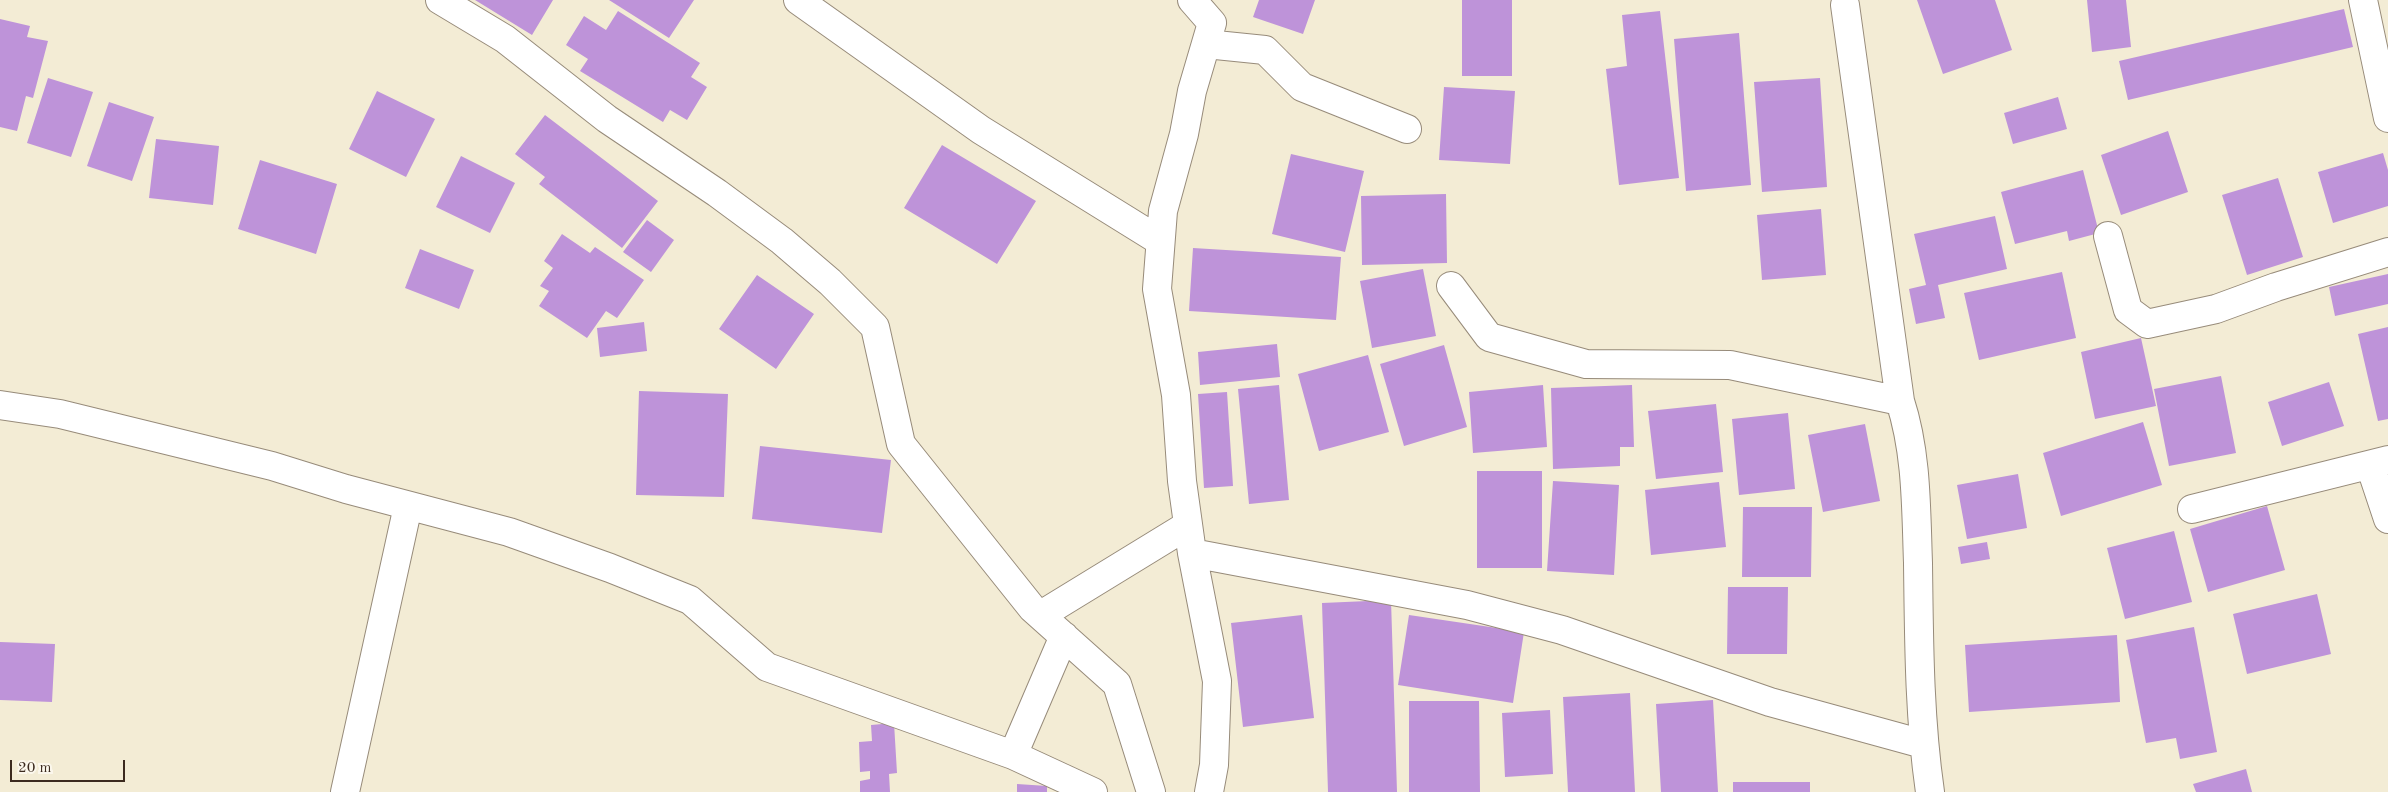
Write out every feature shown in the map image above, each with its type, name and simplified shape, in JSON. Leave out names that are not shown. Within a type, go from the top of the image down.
[{"type":"street","points":[[440,0],[504,39],[608,119],[717,193],[830,282],[875,327],[901,444],[1032,608],[1117,684],[1151,792]]},
{"type":"street","points":[[798,0],[982,130],[1160,241]]},
{"type":"street","points":[[1192,0],[1212,23],[1163,211],[1157,289],[1176,396],[1182,481],[1192,553],[1217,680],[1214,765],[1210,792]]},
{"type":"street","points":[[2363,0],[2388,118]]},
{"type":"street","points":[[1845,4],[1900,401],[1910,429],[1916,508],[1923,744],[1930,792]]},
{"type":"street","points":[[1206,44],[1265,50],[1302,87],[1407,129]]},
{"type":"street","points":[[2108,236],[2128,310],[2147,324],[2216,310],[2285,284],[2388,252]]},
{"type":"street","points":[[1452,286],[1489,337],[1586,364],[1730,365],[1900,401]]},
{"type":"street","points":[[0,405],[60,414],[272,466],[408,506],[509,532],[610,568],[690,600],[767,667],[1013,755],[1093,792]]},
{"type":"street","points":[[2192,509],[2379,463],[2388,519]]},
{"type":"street","points":[[345,792],[408,506]]},
{"type":"street","points":[[1041,616],[1188,526]]},
{"type":"street","points":[[1192,553],[1467,605],[1562,630],[1770,702],[1923,744]]},
{"type":"street","points":[[1013,755],[1064,636]]},
{"type":"building","points":[[475,0],[553,0],[532,35]]},
{"type":"building","points":[[609,0],[694,0],[669,38]]},
{"type":"building","points":[[1259,0],[1315,0],[1303,34],[1253,17]]},
{"type":"building","points":[[1462,0],[1512,0],[1512,76],[1462,76]]},
{"type":"building","points":[[1917,0],[1995,0],[2012,50],[1943,74]]},
{"type":"building","points":[[2087,0],[2126,0],[2131,47],[2092,52]]},
{"type":"building","points":[[2344,9],[2353,47],[2128,100],[2119,61]]},
{"type":"building","points":[[618,11],[700,63],[691,77],[707,87],[687,120],[670,110],[663,122],[580,71],[588,59],[566,45],[584,16],[606,30]]},
{"type":"building","points":[[1660,11],[1679,178],[1619,185],[1606,69],[1627,66],[1622,15]]},
{"type":"building","points":[[0,19],[30,26],[27,37],[48,41],[33,98],[26,96],[17,131],[0,127]]},
{"type":"building","points":[[1739,33],[1751,185],[1686,191],[1674,39]]},
{"type":"building","points":[[48,78],[93,92],[71,157],[27,143]]},
{"type":"building","points":[[1820,78],[1827,187],[1762,192],[1754,82]]},
{"type":"building","points":[[1444,87],[1515,91],[1510,164],[1439,160]]},
{"type":"building","points":[[377,91],[435,119],[406,177],[349,149]]},
{"type":"building","points":[[2058,97],[2067,129],[2013,144],[2004,113]]},
{"type":"building","points":[[109,102],[154,117],[132,181],[87,166]]},
{"type":"building","points":[[545,115],[658,201],[622,248],[539,184],[545,177],[515,154]]},
{"type":"building","points":[[2168,131],[2188,192],[2121,215],[2101,155]]},
{"type":"building","points":[[156,139],[219,146],[213,205],[149,198]]},
{"type":"building","points":[[942,145],[1036,201],[997,264],[904,208]]},
{"type":"building","points":[[2383,153],[2388,170],[2388,206],[2333,223],[2318,172]]},
{"type":"building","points":[[1291,154],[1364,171],[1345,252],[1272,234]]},
{"type":"building","points":[[461,156],[515,183],[490,233],[436,207]]},
{"type":"building","points":[[260,160],[337,184],[316,254],[238,229]]},
{"type":"building","points":[[2083,170],[2099,233],[2069,241],[2067,231],[2015,244],[2001,192]]},
{"type":"building","points":[[2278,178],[2303,257],[2247,275],[2222,195]]},
{"type":"building","points":[[1446,194],[1447,263],[1362,265],[1361,196]]},
{"type":"building","points":[[1821,209],[1826,275],[1762,280],[1757,215]]},
{"type":"building","points":[[1995,216],[2007,269],[1938,285],[1945,318],[1916,324],[1909,289],[1926,285],[1914,234]]},
{"type":"building","points":[[647,220],[674,240],[651,272],[623,252]]},
{"type":"building","points":[[562,234],[590,253],[595,247],[644,280],[617,318],[606,311],[587,338],[539,306],[549,291],[540,286],[553,268],[544,261]]},
{"type":"building","points":[[1193,248],[1341,257],[1336,320],[1189,311]]},
{"type":"building","points":[[420,249],[474,270],[459,309],[405,288]]},
{"type":"building","points":[[1423,269],[1436,336],[1372,348],[1360,281]]},
{"type":"building","points":[[2062,272],[2076,338],[1979,360],[1964,293]]},
{"type":"building","points":[[2388,274],[2388,304],[2335,316],[2329,287]]},
{"type":"building","points":[[757,275],[814,314],[776,369],[719,329]]},
{"type":"building","points":[[644,322],[647,351],[600,357],[597,328]]},
{"type":"building","points":[[2388,327],[2388,419],[2378,421],[2358,334]]},
{"type":"building","points":[[2141,338],[2156,406],[2095,419],[2081,352]]},
{"type":"building","points":[[1277,344],[1280,377],[1200,385],[1198,352]]},
{"type":"building","points":[[1444,345],[1467,427],[1404,446],[1380,364]]},
{"type":"building","points":[[1368,355],[1389,432],[1319,451],[1298,374]]},
{"type":"building","points":[[2221,376],[2236,453],[2169,466],[2154,389]]},
{"type":"building","points":[[2329,382],[2344,426],[2282,446],[2268,402]]},
{"type":"building","points":[[1279,385],[1289,500],[1249,504],[1238,389]]},
{"type":"building","points":[[1543,385],[1547,447],[1473,453],[1469,392]]},
{"type":"building","points":[[1632,385],[1634,447],[1620,447],[1620,466],[1553,469],[1551,388]]},
{"type":"building","points":[[639,391],[728,394],[724,497],[636,495]]},
{"type":"building","points":[[1227,392],[1233,486],[1204,488],[1198,394]]},
{"type":"building","points":[[1716,404],[1723,472],[1656,479],[1648,411]]},
{"type":"building","points":[[1788,413],[1795,489],[1739,495],[1732,419]]},
{"type":"building","points":[[2143,422],[2162,485],[2061,516],[2043,453]]},
{"type":"building","points":[[1865,424],[1880,501],[1823,512],[1808,435]]},
{"type":"building","points":[[760,446],[891,460],[882,533],[752,519]]},
{"type":"building","points":[[1477,471],[1542,471],[1542,568],[1477,568]]},
{"type":"building","points":[[2018,474],[2027,528],[1967,539],[1957,485]]},
{"type":"building","points":[[1553,481],[1619,485],[1614,575],[1547,571]]},
{"type":"building","points":[[1719,482],[1726,547],[1651,555],[1645,490]]},
{"type":"building","points":[[2267,506],[2285,570],[2208,592],[2190,529]]},
{"type":"building","points":[[1743,507],[1812,507],[1811,577],[1742,577]]},
{"type":"building","points":[[2174,531],[2192,602],[2125,619],[2107,548]]},
{"type":"building","points":[[1987,542],[1990,559],[1961,564],[1958,547]]},
{"type":"building","points":[[1728,587],[1788,587],[1787,654],[1727,654]]},
{"type":"building","points":[[2317,594],[2331,654],[2247,674],[2233,614]]},
{"type":"building","points":[[1391,600],[1397,792],[1328,792],[1322,603]]},
{"type":"building","points":[[1302,615],[1314,718],[1243,727],[1231,623]]},
{"type":"building","points":[[1409,615],[1524,632],[1513,703],[1398,685]]},
{"type":"building","points":[[2194,627],[2217,752],[2180,759],[2176,738],[2146,743],[2126,640]]},
{"type":"building","points":[[2117,635],[2120,702],[1969,712],[1965,645]]},
{"type":"building","points":[[0,642],[55,644],[52,702],[0,700]]},
{"type":"building","points":[[1630,693],[1635,792],[1568,792],[1563,697]]},
{"type":"building","points":[[1713,700],[1718,792],[1661,792],[1656,704]]},
{"type":"building","points":[[1409,701],[1479,701],[1480,792],[1409,792]]},
{"type":"building","points":[[1550,710],[1553,774],[1505,777],[1502,713]]},
{"type":"building","points":[[894,723],[897,773],[889,774],[890,792],[860,792],[860,781],[870,779],[870,771],[860,772],[859,742],[872,741],[871,725]]},
{"type":"building","points":[[2246,769],[2252,792],[2196,792],[2193,784]]},
{"type":"building","points":[[1733,782],[1810,782],[1810,792],[1733,792]]},
{"type":"building","points":[[1017,784],[1047,786],[1047,792],[1017,792]]}]
